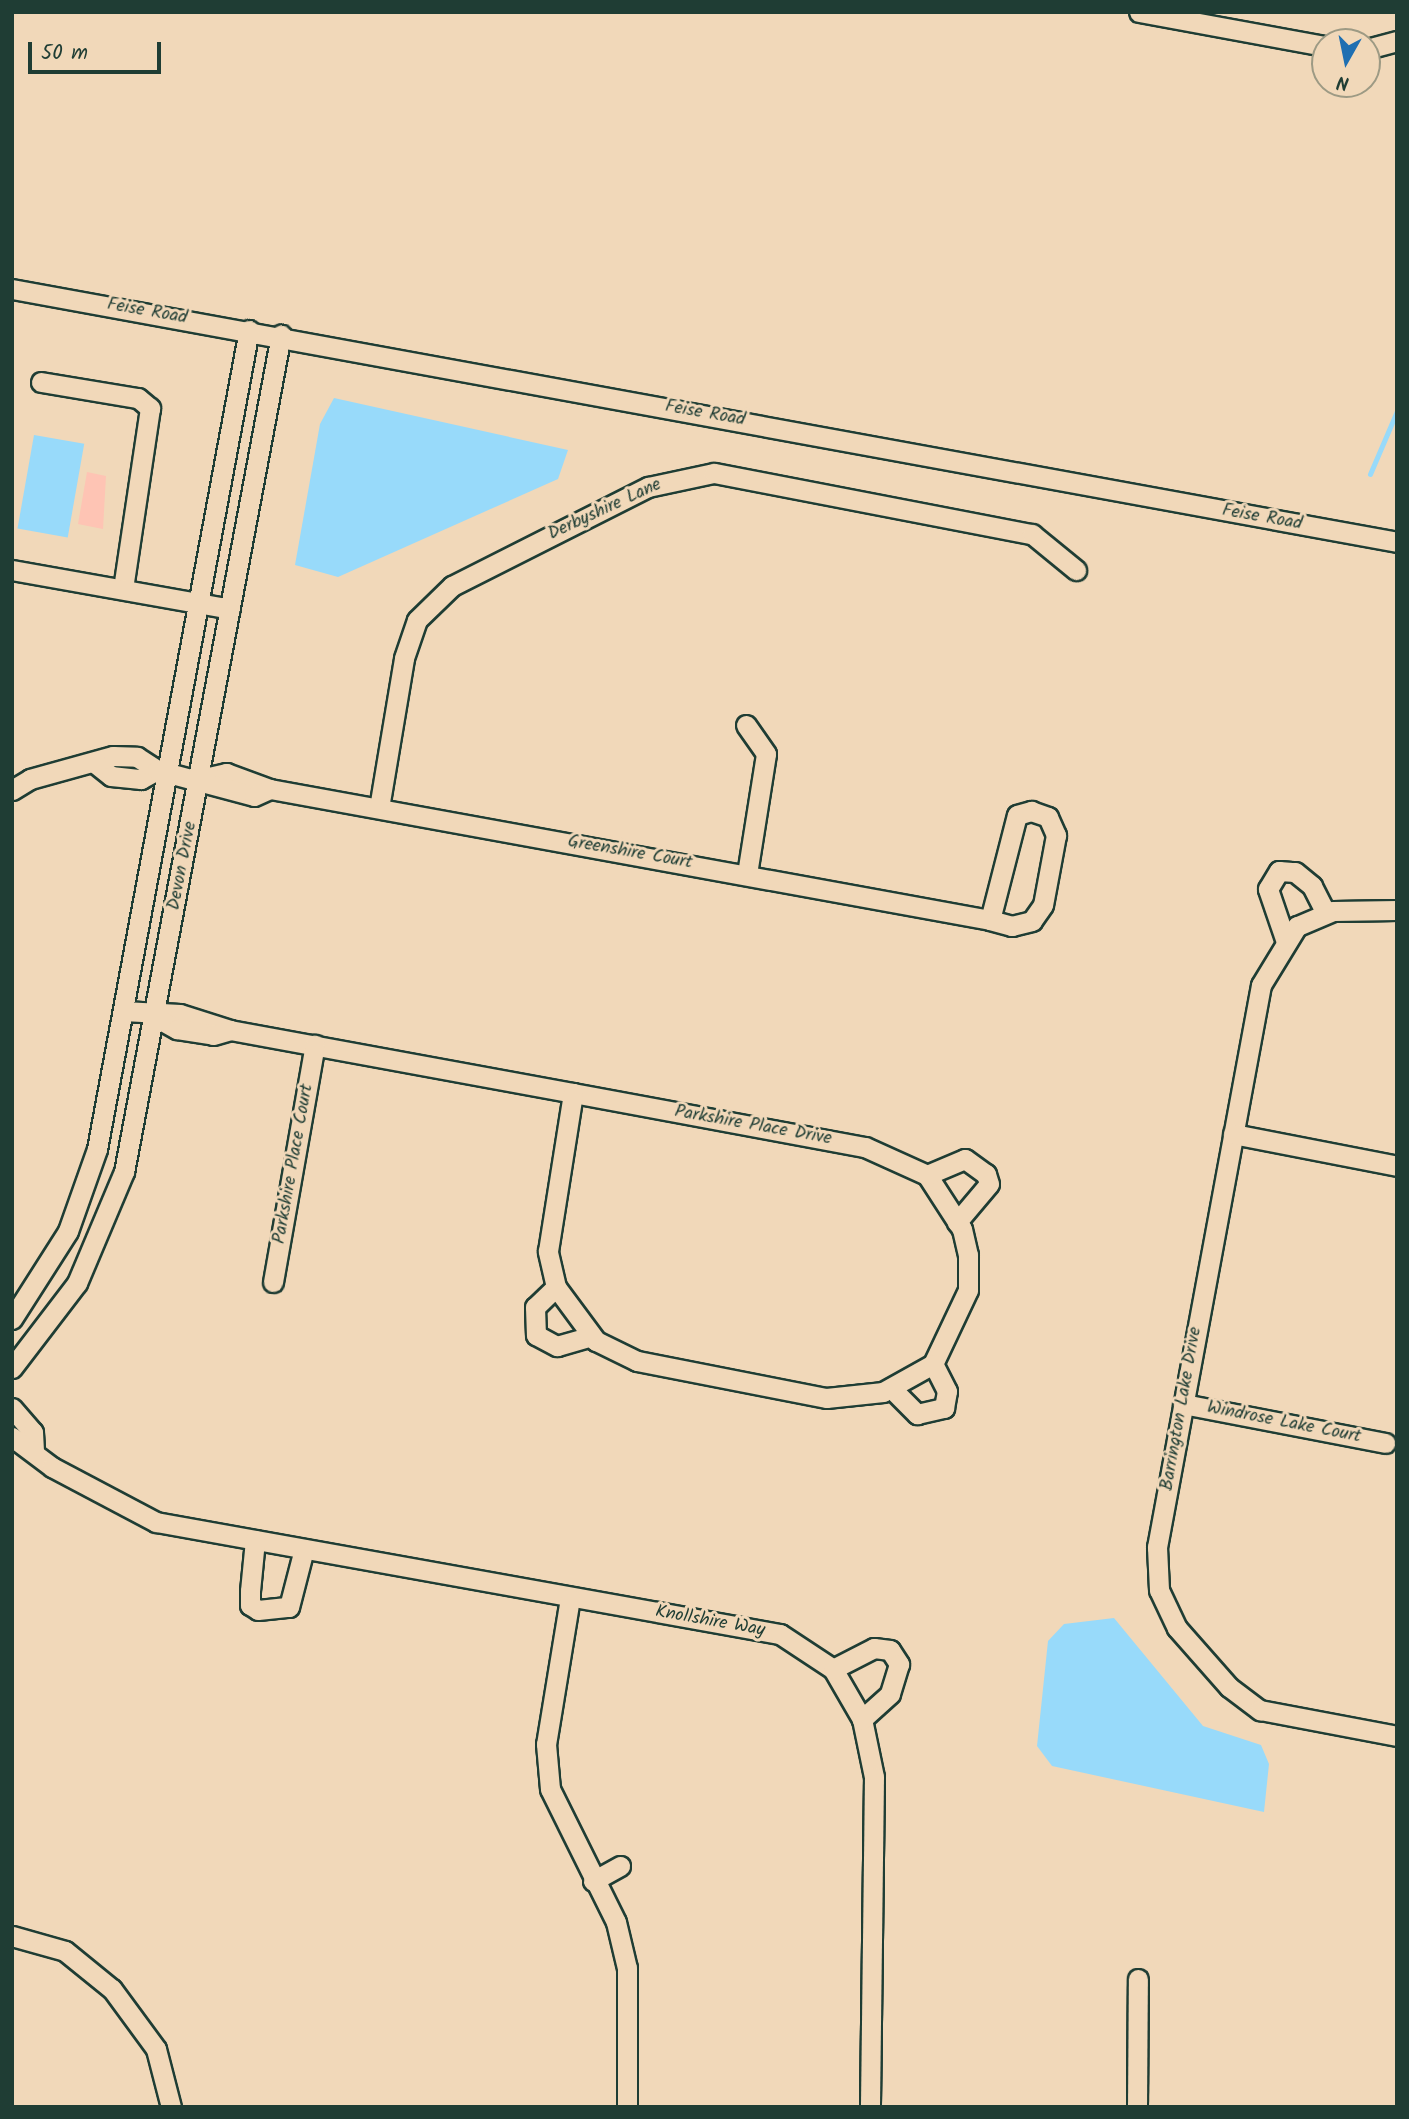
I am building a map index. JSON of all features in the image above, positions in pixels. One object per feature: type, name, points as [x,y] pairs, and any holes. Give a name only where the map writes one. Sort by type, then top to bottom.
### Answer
[{"type":"street","points":[[1139,12],[1311,43]]},
{"type":"street","name":"Feise Road","points":[[12,289],[281,335],[1397,542]]},
{"type":"street","name":"Devon Drive","points":[[12,1319],[49,1268],[84,1193],[123,1011],[163,771],[199,603],[249,330]]},
{"type":"street","name":"Devon Drive","points":[[12,1368],[72,1291],[106,1226],[131,1147],[281,335]]},
{"type":"street","points":[[41,382],[138,398],[150,408],[122,589]]},
{"type":"street","name":"Derbyshire Lane","points":[[379,808],[404,658],[417,620],[452,586],[648,487],[714,473],[1018,531],[1032,534],[1076,569]]},
{"type":"street","points":[[12,570],[230,609]]},
{"type":"street","points":[[747,725],[766,754],[747,874]]},
{"type":"street","points":[[12,790],[61,768],[96,764],[111,776],[141,779],[163,771]]},
{"type":"street","name":"Greenshire Court","points":[[163,771],[254,796],[270,789],[747,874],[1012,926],[1038,914],[1056,835],[1048,817],[1031,811],[1017,815],[990,920]]},
{"type":"street","points":[[1326,912],[1312,886],[1295,872],[1279,871],[1268,889],[1285,939],[1326,912],[1397,910]]},
{"type":"street","name":"Barrington Lake Drive","points":[[1285,939],[1257,998],[1157,1547],[1159,1590],[1177,1628],[1228,1687],[1260,1710],[1397,1736]]},
{"type":"street","name":"Parkshire Place Drive","points":[[123,1011],[155,1017],[177,1029],[213,1035],[230,1030],[865,1147],[927,1175]]},
{"type":"street","name":"Parkshire Place Court","points":[[273,1282],[315,1045]]},
{"type":"street","points":[[573,1093],[549,1229],[556,1287],[592,1336],[637,1361],[826,1398],[891,1388],[933,1364],[968,1290],[968,1255],[957,1222],[927,1175],[965,1158],[986,1174],[989,1184],[957,1222]]},
{"type":"street","points":[[1233,1134],[1397,1166]]},
{"type":"street","points":[[556,1287],[535,1307],[536,1335],[556,1346],[592,1336]]},
{"type":"street","points":[[891,1388],[917,1414],[944,1408],[947,1391],[933,1364]]},
{"type":"street","name":"Windrose Lake Court","points":[[1183,1404],[1385,1443]]},
{"type":"street","points":[[12,1408],[33,1432],[34,1452]]},
{"type":"street","name":"Knollshire Way","points":[[12,1437],[134,1514],[255,1540],[780,1634],[834,1669],[862,1719],[874,1777],[870,2107]]},
{"type":"street","points":[[255,1540],[250,1605],[258,1610],[289,1607],[304,1549]]},
{"type":"street","points":[[569,1598],[546,1744],[550,1789],[593,1881],[616,1922],[627,1968],[627,2107]]},
{"type":"street","points":[[834,1669],[874,1648],[890,1650],[899,1664],[890,1694],[862,1719]]},
{"type":"street","points":[[593,1881],[620,1866]]},
{"type":"street","points":[[12,1936],[65,1951],[112,1989],[156,2049],[171,2107]]},
{"type":"street","points":[[1137,2107],[1138,1979]]},
{"type":"water","points":[[334,398],[568,450],[558,479],[338,577],[295,565],[320,424]]},
{"type":"water","points":[[34,435],[84,444],[68,537],[18,529]]},
{"type":"water","points":[[1114,1618],[1203,1726],[1261,1745],[1269,1764],[1264,1812],[1052,1766],[1037,1746],[1048,1641],[1064,1624]]},
{"type":"building","points":[[87,472],[106,476],[103,529],[78,524]]},
{"type":"waterway","points":[[1370,474],[1397,411]]}]
